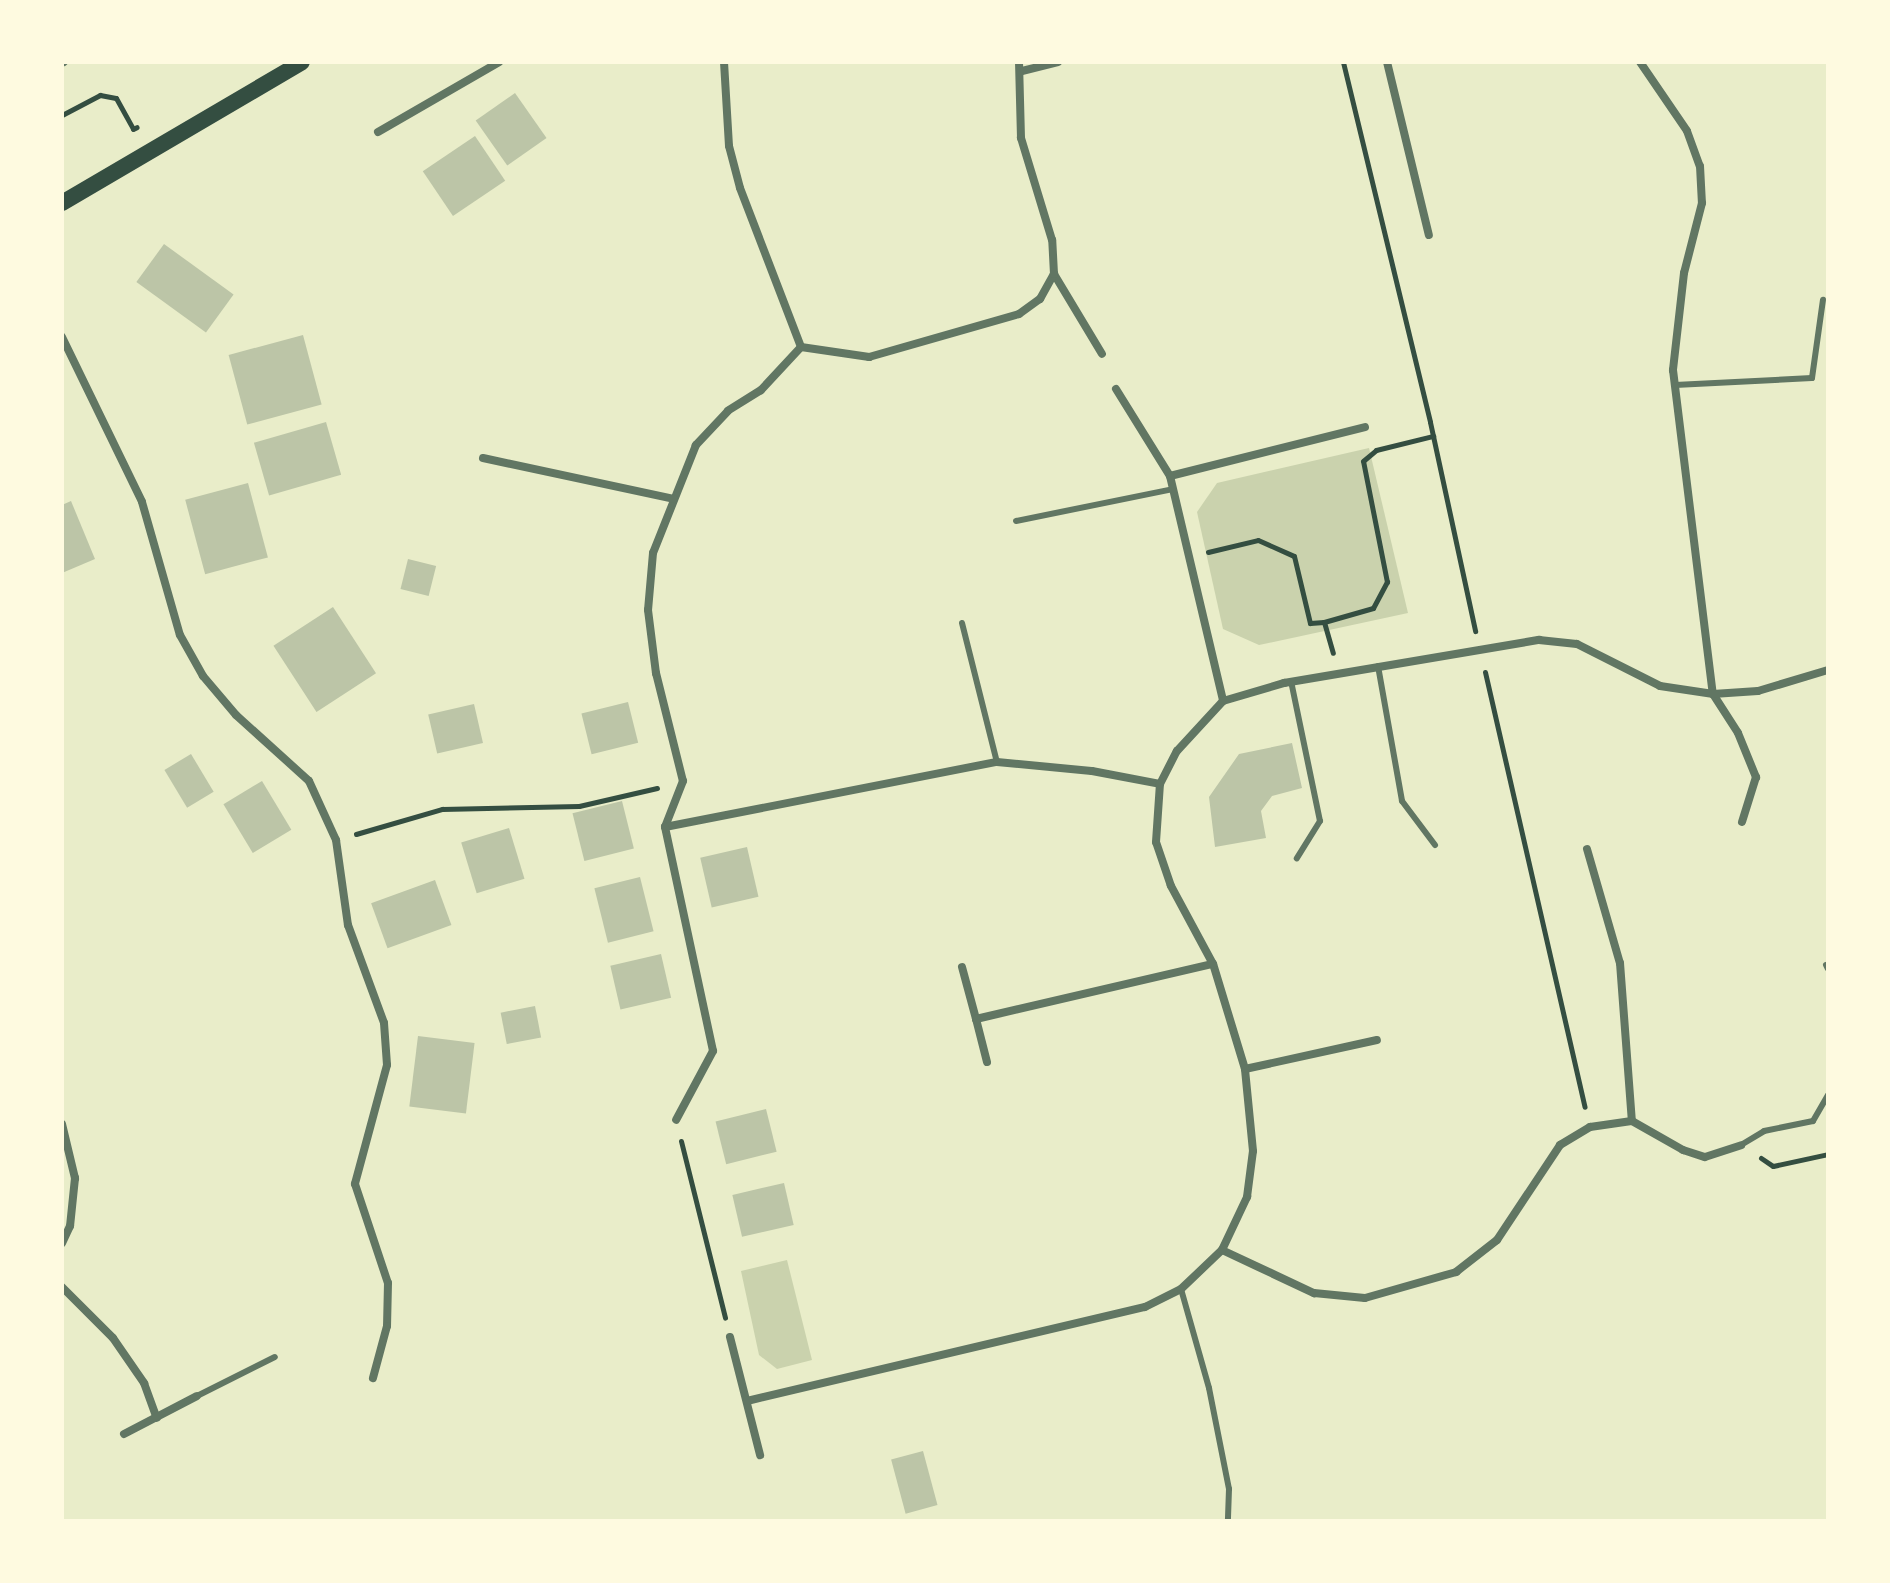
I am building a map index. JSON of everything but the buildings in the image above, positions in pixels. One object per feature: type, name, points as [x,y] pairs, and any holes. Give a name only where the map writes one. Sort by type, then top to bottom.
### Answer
[{"type":"main road","points":[[62,203],[302,62]]},
{"type":"street","points":[[378,132],[499,62]]},
{"type":"street","points":[[724,62],[729,146],[740,188],[801,347]]},
{"type":"street","points":[[1058,62],[1020,67],[1021,138],[1052,240],[1054,274],[1102,354]]},
{"type":"street","points":[[1387,62],[1429,235]]},
{"type":"street","points":[[1640,62],[1687,131],[1700,166],[1702,203],[1684,273],[1673,370],[1713,694],[1738,733],[1756,777],[1742,822]]},
{"type":"street","points":[[801,347],[869,357],[899,350],[1019,314],[1040,299],[1054,274]]},
{"type":"street","points":[[62,337],[142,502],[180,635],[203,676],[236,715],[309,781],[336,840],[348,925],[384,1023],[387,1065],[355,1184],[388,1283],[387,1326],[373,1378]]},
{"type":"street","points":[[676,1120],[713,1051],[665,827],[683,781],[656,673],[648,610],[653,553],[696,445],[728,411],[761,390],[801,347]]},
{"type":"street","points":[[1116,389],[1170,476],[1223,701]]},
{"type":"street","points":[[1170,476],[1365,427]]},
{"type":"street","points":[[483,458],[674,499]]},
{"type":"street","points":[[747,1401],[1145,1307],[1181,1289],[1222,1250],[1247,1197],[1253,1151],[1245,1069],[1213,964],[1171,886],[1156,842],[1160,784],[1177,751],[1223,701],[1291,681],[1539,640],[1577,644],[1660,686],[1713,694],[1758,691],[1828,670]]},
{"type":"street","points":[[665,827],[997,762],[1092,771],[1160,784]]},
{"type":"street","points":[[1587,849],[1620,963],[1632,1121]]},
{"type":"street","points":[[976,1019],[1213,964]]},
{"type":"street","points":[[962,967],[987,1062]]},
{"type":"street","points":[[1245,1069],[1377,1040]]},
{"type":"street","points":[[1222,1250],[1314,1293],[1352,1297],[1378,1295],[1456,1272],[1497,1240],[1560,1145],[1590,1127],[1632,1121],[1683,1150],[1705,1157],[1741,1145]]},
{"type":"street","points":[[62,1124],[75,1178],[70,1226],[62,1243]]},
{"type":"street","points":[[62,1287],[113,1338],[144,1383],[157,1418]]},
{"type":"street","points":[[730,1337],[760,1455]]},
{"type":"street","points":[[124,1434],[197,1396]]},
{"type":"lane","points":[[1675,385],[1812,378],[1823,300]]},
{"type":"lane","points":[[1016,521],[1173,489]]},
{"type":"lane","points":[[962,623],[997,762]]},
{"type":"lane","points":[[1378,666],[1402,801],[1435,845]]},
{"type":"lane","points":[[1291,681],[1320,821],[1297,858]]},
{"type":"lane","points":[[1741,1145],[1764,1131],[1813,1121],[1828,1095]]},
{"type":"lane","points":[[1181,1289],[1209,1388],[1229,1489],[1228,1521]]},
{"type":"lane","points":[[197,1396],[275,1357]]},
{"type":"path","points":[[1343,62],[1433,436],[1590,1127]]},
{"type":"path","points":[[62,115],[100,95],[116,98],[133,129],[147,121]]},
{"type":"path","points":[[1203,553],[1258,540],[1294,556],[1310,623],[1373,608],[1387,582],[1363,461],[1376,450],[1433,436]]},
{"type":"path","points":[[1324,622],[1337,673]]},
{"type":"path","points":[[336,840],[442,809],[579,806],[683,781]]},
{"type":"path","points":[[676,1120],[730,1337]]},
{"type":"path","points":[[1741,1145],[1773,1166],[1828,1154]]},
{"type":"green space","points":[[1369,448],[1408,613],[1259,645],[1223,629],[1197,512],[1217,483]]},
{"type":"green space","points":[[787,1260],[812,1360],[777,1369],[759,1355],[741,1271]]}]
